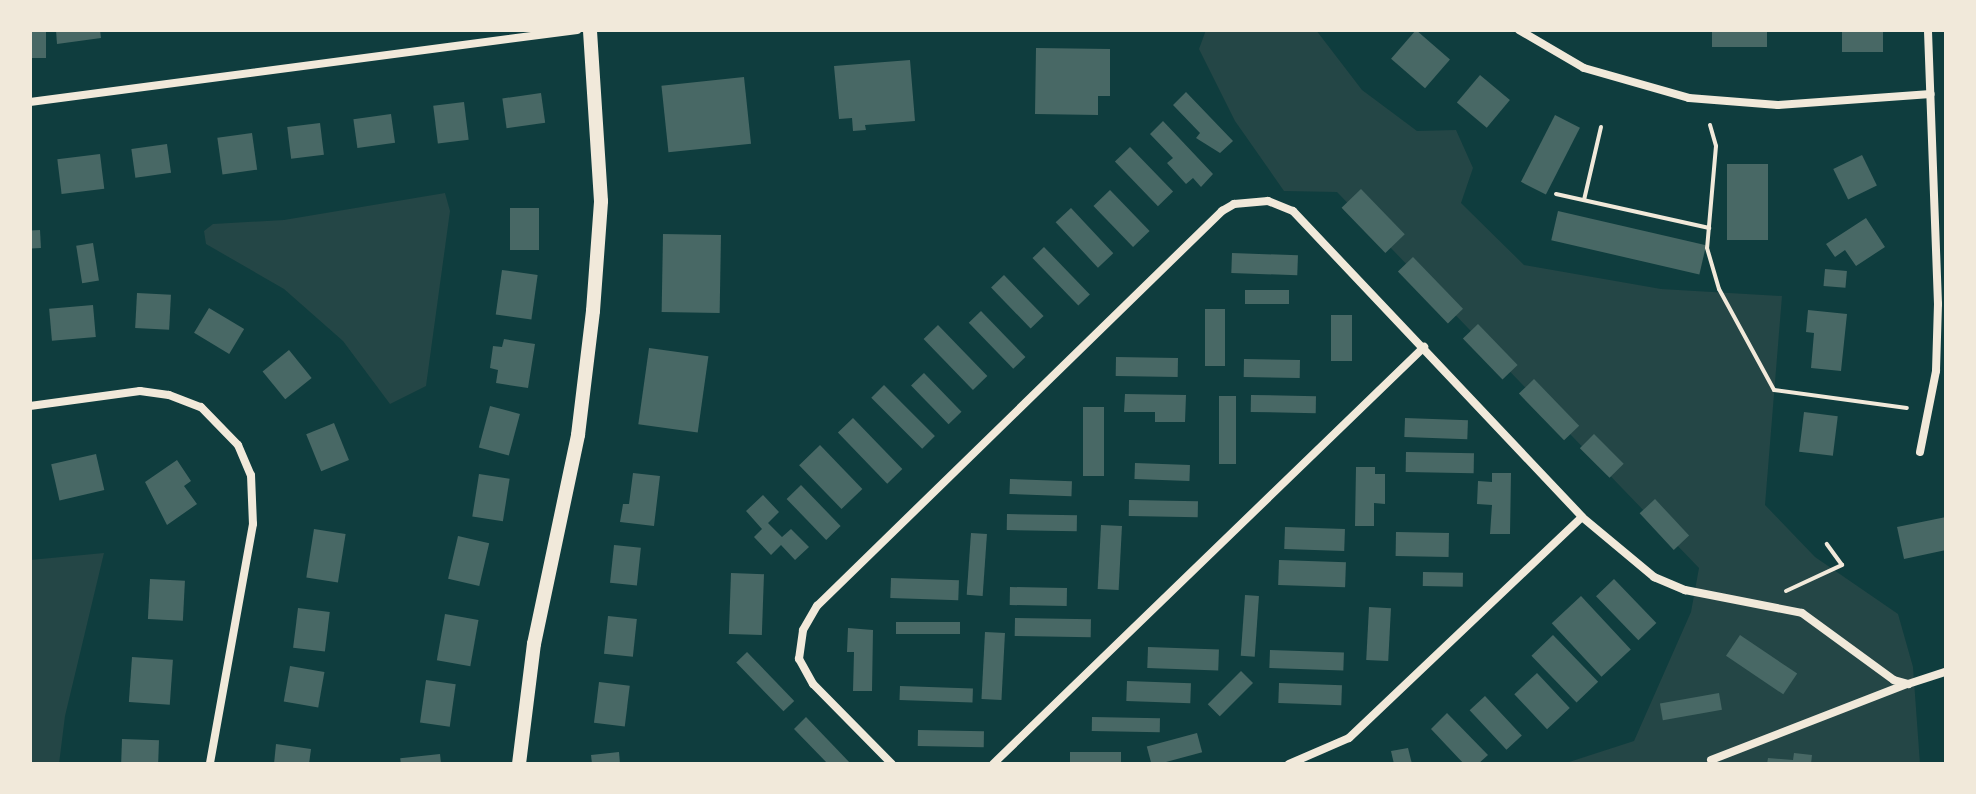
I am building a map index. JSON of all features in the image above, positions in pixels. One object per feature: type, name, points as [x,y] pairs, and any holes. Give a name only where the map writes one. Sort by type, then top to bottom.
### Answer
[{"type":"street","points":[[30,102],[577,30]]},
{"type":"street","points":[[519,764],[534,644],[578,435],[593,311],[601,201],[590,30]]},
{"type":"street","points":[[1519,30],[1584,68],[1689,98],[1778,105],[1931,94]]},
{"type":"street","points":[[1920,452],[1936,371],[1938,304],[1928,30]]},
{"type":"street","points":[[892,764],[813,684],[799,659],[803,630],[817,606],[1234,204],[1268,201],[1293,211],[1582,517],[1654,577],[1685,590],[1743,599],[1818,621],[1876,671],[1908,684]]},
{"type":"street","points":[[993,764],[1424,347]]},
{"type":"street","points":[[30,406],[140,391],[169,395],[201,407],[238,445],[255,502],[210,764]]},
{"type":"street","points":[[1289,764],[1349,738],[1582,517]]},
{"type":"street","points":[[1711,760],[1946,672]]},
{"type":"path","points":[[1710,125],[1716,146],[1707,248],[1719,289],[1774,390],[1907,408]]},
{"type":"path","points":[[1584,200],[1601,127]]},
{"type":"path","points":[[1556,194],[1709,228]]},
{"type":"path","points":[[1786,591],[1842,565],[1827,544]]},
{"type":"shaded area","points":[[1206,30],[1316,30],[1362,90],[1417,131],[1456,130],[1473,168],[1461,203],[1524,265],[1661,289],[1782,296],[1765,505],[1815,557],[1898,614],[1913,667],[1920,764],[1563,764],[1634,741],[1691,612],[1699,568],[1337,192],[1284,191],[1235,121],[1199,49]]},
{"type":"shaded area","points":[[445,193],[450,211],[426,386],[390,404],[343,341],[284,289],[206,244],[204,231],[213,224],[284,220]]},
{"type":"shaded area","points":[[104,553],[65,716],[59,764],[30,764],[30,560]]},
{"type":"building","points":[[30,30],[46,30],[46,58],[30,58]]},
{"type":"building","points":[[56,30],[100,30],[101,38],[57,44]]},
{"type":"building","points":[[1416,30],[1450,60],[1425,88],[1391,59]]},
{"type":"building","points":[[1712,30],[1767,30],[1767,47],[1712,47]]},
{"type":"building","points":[[1842,30],[1883,30],[1883,52],[1842,52]]},
{"type":"building","points":[[1036,48],[1110,49],[1110,96],[1098,96],[1098,115],[1035,114]]},
{"type":"building","points":[[910,60],[915,121],[865,125],[866,130],[853,131],[852,118],[839,119],[834,66]]},
{"type":"building","points":[[1480,75],[1510,100],[1487,128],[1457,103]]},
{"type":"building","points":[[744,77],[751,144],[668,152],[661,86]]},
{"type":"building","points":[[1186,92],[1233,141],[1220,153],[1196,138],[1200,133],[1173,105]]},
{"type":"building","points":[[541,93],[545,123],[507,128],[502,98]]},
{"type":"building","points":[[464,102],[469,140],[438,143],[433,106]]},
{"type":"building","points":[[391,114],[395,143],[357,148],[353,119]]},
{"type":"building","points":[[1555,115],[1580,128],[1546,195],[1521,182]]},
{"type":"building","points":[[1163,121],[1213,174],[1201,187],[1193,178],[1186,184],[1167,163],[1173,158],[1150,134]]},
{"type":"building","points":[[320,123],[324,155],[291,159],[287,127]]},
{"type":"building","points":[[252,133],[257,170],[222,175],[217,138]]},
{"type":"building","points":[[167,144],[171,173],[135,178],[131,149]]},
{"type":"building","points":[[1130,147],[1173,192],[1158,206],[1115,162]]},
{"type":"building","points":[[100,154],[104,189],[62,194],[57,159]]},
{"type":"building","points":[[1862,155],[1877,186],[1848,200],[1833,169]]},
{"type":"building","points":[[1727,164],[1768,164],[1768,240],[1727,240]]},
{"type":"building","points":[[1361,189],[1405,234],[1385,253],[1342,208]]},
{"type":"building","points":[[1110,190],[1150,231],[1133,247],[1093,206]]},
{"type":"building","points":[[510,208],[539,208],[539,250],[510,250]]},
{"type":"building","points":[[1071,208],[1113,253],[1098,268],[1056,222]]},
{"type":"building","points":[[1558,211],[1706,245],[1699,274],[1551,240]]},
{"type":"building","points":[[1866,218],[1885,247],[1856,266],[1845,250],[1835,257],[1826,244]]},
{"type":"building","points":[[40,230],[41,248],[31,248],[30,231]]},
{"type":"building","points":[[663,234],[721,235],[720,313],[662,312]]},
{"type":"building","points":[[93,243],[99,281],[82,283],[76,246]]},
{"type":"building","points":[[1044,247],[1090,294],[1078,306],[1032,258]]},
{"type":"building","points":[[1232,253],[1298,255],[1297,275],[1231,273]]},
{"type":"building","points":[[1413,257],[1463,309],[1448,323],[1398,272]]},
{"type":"building","points":[[1825,269],[1847,271],[1845,288],[1824,286]]},
{"type":"building","points":[[502,270],[538,275],[531,320],[496,315]]},
{"type":"building","points":[[1004,275],[1044,316],[1031,329],[991,288]]},
{"type":"building","points":[[1245,290],[1289,290],[1289,304],[1245,304]]},
{"type":"building","points":[[137,293],[171,295],[169,330],[135,328]]},
{"type":"building","points":[[93,305],[96,337],[52,341],[49,309]]},
{"type":"building","points":[[209,308],[244,329],[229,354],[194,333]]},
{"type":"building","points":[[1205,309],[1225,309],[1225,366],[1205,366]]},
{"type":"building","points":[[1808,310],[1847,314],[1841,371],[1811,368],[1814,333],[1806,332]]},
{"type":"building","points":[[981,311],[1025,357],[1013,369],[969,323]]},
{"type":"building","points":[[1331,315],[1352,315],[1352,361],[1331,361]]},
{"type":"building","points":[[1478,324],[1518,365],[1502,380],[1463,339]]},
{"type":"building","points":[[938,325],[987,376],[973,390],[924,339]]},
{"type":"building","points":[[504,339],[535,344],[528,388],[496,383],[498,370],[490,368],[493,346],[502,347]]},
{"type":"building","points":[[649,348],[708,356],[698,433],[638,424]]},
{"type":"building","points":[[289,350],[312,378],[285,399],[263,371]]},
{"type":"building","points":[[1116,357],[1178,358],[1178,377],[1116,376]]},
{"type":"building","points":[[1244,359],[1300,360],[1300,378],[1244,377]]},
{"type":"building","points":[[924,373],[962,412],[949,424],[911,386]]},
{"type":"building","points":[[1534,379],[1579,426],[1564,440],[1519,394]]},
{"type":"building","points":[[884,385],[935,436],[922,449],[871,398]]},
{"type":"building","points":[[1125,394],[1186,395],[1185,422],[1155,422],[1155,412],[1124,412]]},
{"type":"building","points":[[1251,395],[1316,396],[1316,413],[1251,412]]},
{"type":"building","points":[[1219,396],[1236,396],[1236,464],[1219,464]]},
{"type":"building","points":[[490,406],[520,414],[509,456],[479,448]]},
{"type":"building","points":[[1083,407],[1104,407],[1104,476],[1083,476]]},
{"type":"building","points":[[1804,412],[1838,416],[1833,456],[1799,452]]},
{"type":"building","points":[[853,418],[902,469],[887,484],[838,433]]},
{"type":"building","points":[[1405,418],[1468,420],[1467,439],[1404,437]]},
{"type":"building","points":[[334,423],[349,460],[321,471],[306,434]]},
{"type":"building","points":[[1594,434],[1624,464],[1610,478],[1580,448]]},
{"type":"building","points":[[820,445],[862,489],[842,509],[799,465]]},
{"type":"building","points":[[1406,452],[1474,453],[1474,473],[1406,472]]},
{"type":"building","points":[[96,454],[104,490],[60,500],[51,464]]},
{"type":"building","points":[[177,460],[191,481],[184,486],[197,504],[167,525],[145,482]]},
{"type":"building","points":[[1135,463],[1190,465],[1189,481],[1134,479]]},
{"type":"building","points":[[1356,467],[1375,467],[1375,474],[1385,474],[1385,504],[1374,503],[1374,526],[1355,526]]},
{"type":"building","points":[[633,473],[660,476],[654,526],[620,522],[623,504],[629,504]]},
{"type":"building","points":[[1492,473],[1511,473],[1510,534],[1490,534],[1492,505],[1477,504],[1478,481],[1492,482]]},
{"type":"building","points":[[479,474],[510,479],[503,521],[472,516]]},
{"type":"building","points":[[1010,479],[1072,481],[1071,496],[1009,494]]},
{"type":"building","points":[[801,485],[841,526],[826,540],[787,499]]},
{"type":"building","points":[[763,495],[779,512],[768,523],[782,537],[791,529],[809,547],[795,560],[781,545],[771,555],[754,537],[762,529],[746,511]]},
{"type":"building","points":[[1655,499],[1689,536],[1674,550],[1640,513]]},
{"type":"building","points":[[1129,500],[1198,501],[1198,517],[1129,516]]},
{"type":"building","points":[[1007,514],[1077,515],[1077,531],[1007,530]]},
{"type":"building","points":[[1946,517],[1946,550],[1904,559],[1897,527]]},
{"type":"building","points":[[1101,525],[1122,526],[1119,590],[1098,589]]},
{"type":"building","points":[[1285,527],[1345,529],[1344,551],[1284,549]]},
{"type":"building","points":[[314,529],[346,534],[338,582],[306,577]]},
{"type":"building","points":[[1396,532],[1449,533],[1449,557],[1396,556]]},
{"type":"building","points":[[971,533],[987,534],[983,596],[967,595]]},
{"type":"building","points":[[458,536],[489,543],[479,586],[448,579]]},
{"type":"building","points":[[614,545],[641,548],[637,586],[610,583]]},
{"type":"building","points":[[1279,560],[1346,562],[1345,587],[1278,585]]},
{"type":"building","points":[[1423,572],[1463,573],[1463,587],[1423,586]]},
{"type":"building","points":[[731,573],[764,574],[762,635],[729,634]]},
{"type":"building","points":[[891,578],[959,580],[958,600],[890,598]]},
{"type":"building","points":[[150,579],[185,581],[183,621],[148,619]]},
{"type":"building","points":[[1614,579],[1656,623],[1638,640],[1596,596]]},
{"type":"building","points":[[1010,587],[1067,588],[1067,606],[1010,605]]},
{"type":"building","points":[[1245,595],[1259,596],[1255,657],[1241,656]]},
{"type":"building","points":[[1581,596],[1631,649],[1602,677],[1552,623]]},
{"type":"building","points":[[1369,607],[1391,608],[1388,661],[1366,660]]},
{"type":"building","points":[[298,608],[330,612],[325,652],[293,648]]},
{"type":"building","points":[[445,614],[478,620],[470,666],[437,660]]},
{"type":"building","points":[[608,616],[637,619],[633,657],[604,654]]},
{"type":"building","points":[[1015,618],[1091,619],[1091,637],[1015,636]]},
{"type":"building","points":[[896,622],[960,622],[960,634],[896,634]]},
{"type":"building","points":[[848,628],[873,630],[872,691],[853,691],[854,652],[847,652]]},
{"type":"building","points":[[985,632],[1005,633],[1001,700],[981,699]]},
{"type":"building","points":[[1553,635],[1598,682],[1577,703],[1531,656]]},
{"type":"building","points":[[1740,635],[1797,674],[1783,694],[1726,656]]},
{"type":"building","points":[[1148,647],[1219,649],[1218,670],[1147,668]]},
{"type":"building","points":[[1270,650],[1344,653],[1343,671],[1269,668]]},
{"type":"building","points":[[747,652],[794,701],[783,711],[736,662]]},
{"type":"building","points":[[132,657],[173,660],[170,705],[129,702]]},
{"type":"building","points":[[290,666],[324,672],[318,708],[284,701]]},
{"type":"building","points":[[1241,671],[1253,683],[1220,716],[1208,704]]},
{"type":"building","points":[[1537,673],[1570,708],[1547,729],[1514,694]]},
{"type":"building","points":[[426,680],[456,684],[450,727],[420,723]]},
{"type":"building","points":[[1127,681],[1191,683],[1190,703],[1126,701]]},
{"type":"building","points":[[599,682],[630,686],[625,726],[594,723]]},
{"type":"building","points":[[1279,683],[1342,685],[1341,705],[1278,703]]},
{"type":"building","points":[[900,686],[973,689],[972,703],[900,700]]},
{"type":"building","points":[[1719,693],[1722,710],[1663,720],[1660,703]]},
{"type":"building","points":[[1485,696],[1522,735],[1506,750],[1470,710]]},
{"type":"building","points":[[1447,713],[1488,755],[1478,764],[1464,764],[1431,729]]},
{"type":"building","points":[[806,717],[851,764],[828,764],[794,729]]},
{"type":"building","points":[[1092,717],[1160,718],[1160,732],[1092,731]]},
{"type":"building","points":[[918,730],[984,731],[984,747],[918,746]]},
{"type":"building","points":[[1197,733],[1202,752],[1151,764],[1147,746]]},
{"type":"building","points":[[122,739],[159,740],[158,764],[121,764]]},
{"type":"building","points":[[276,744],[311,749],[309,764],[274,764]]},
{"type":"building","points":[[1408,748],[1412,764],[1394,764],[1391,751]]},
{"type":"building","points":[[619,752],[620,764],[592,764],[591,755]]},
{"type":"building","points":[[1070,752],[1121,752],[1121,764],[1070,764]]},
{"type":"building","points":[[1794,753],[1812,755],[1811,764],[1767,764],[1768,758],[1793,760]]},
{"type":"building","points":[[440,754],[441,764],[401,764],[400,758]]}]
